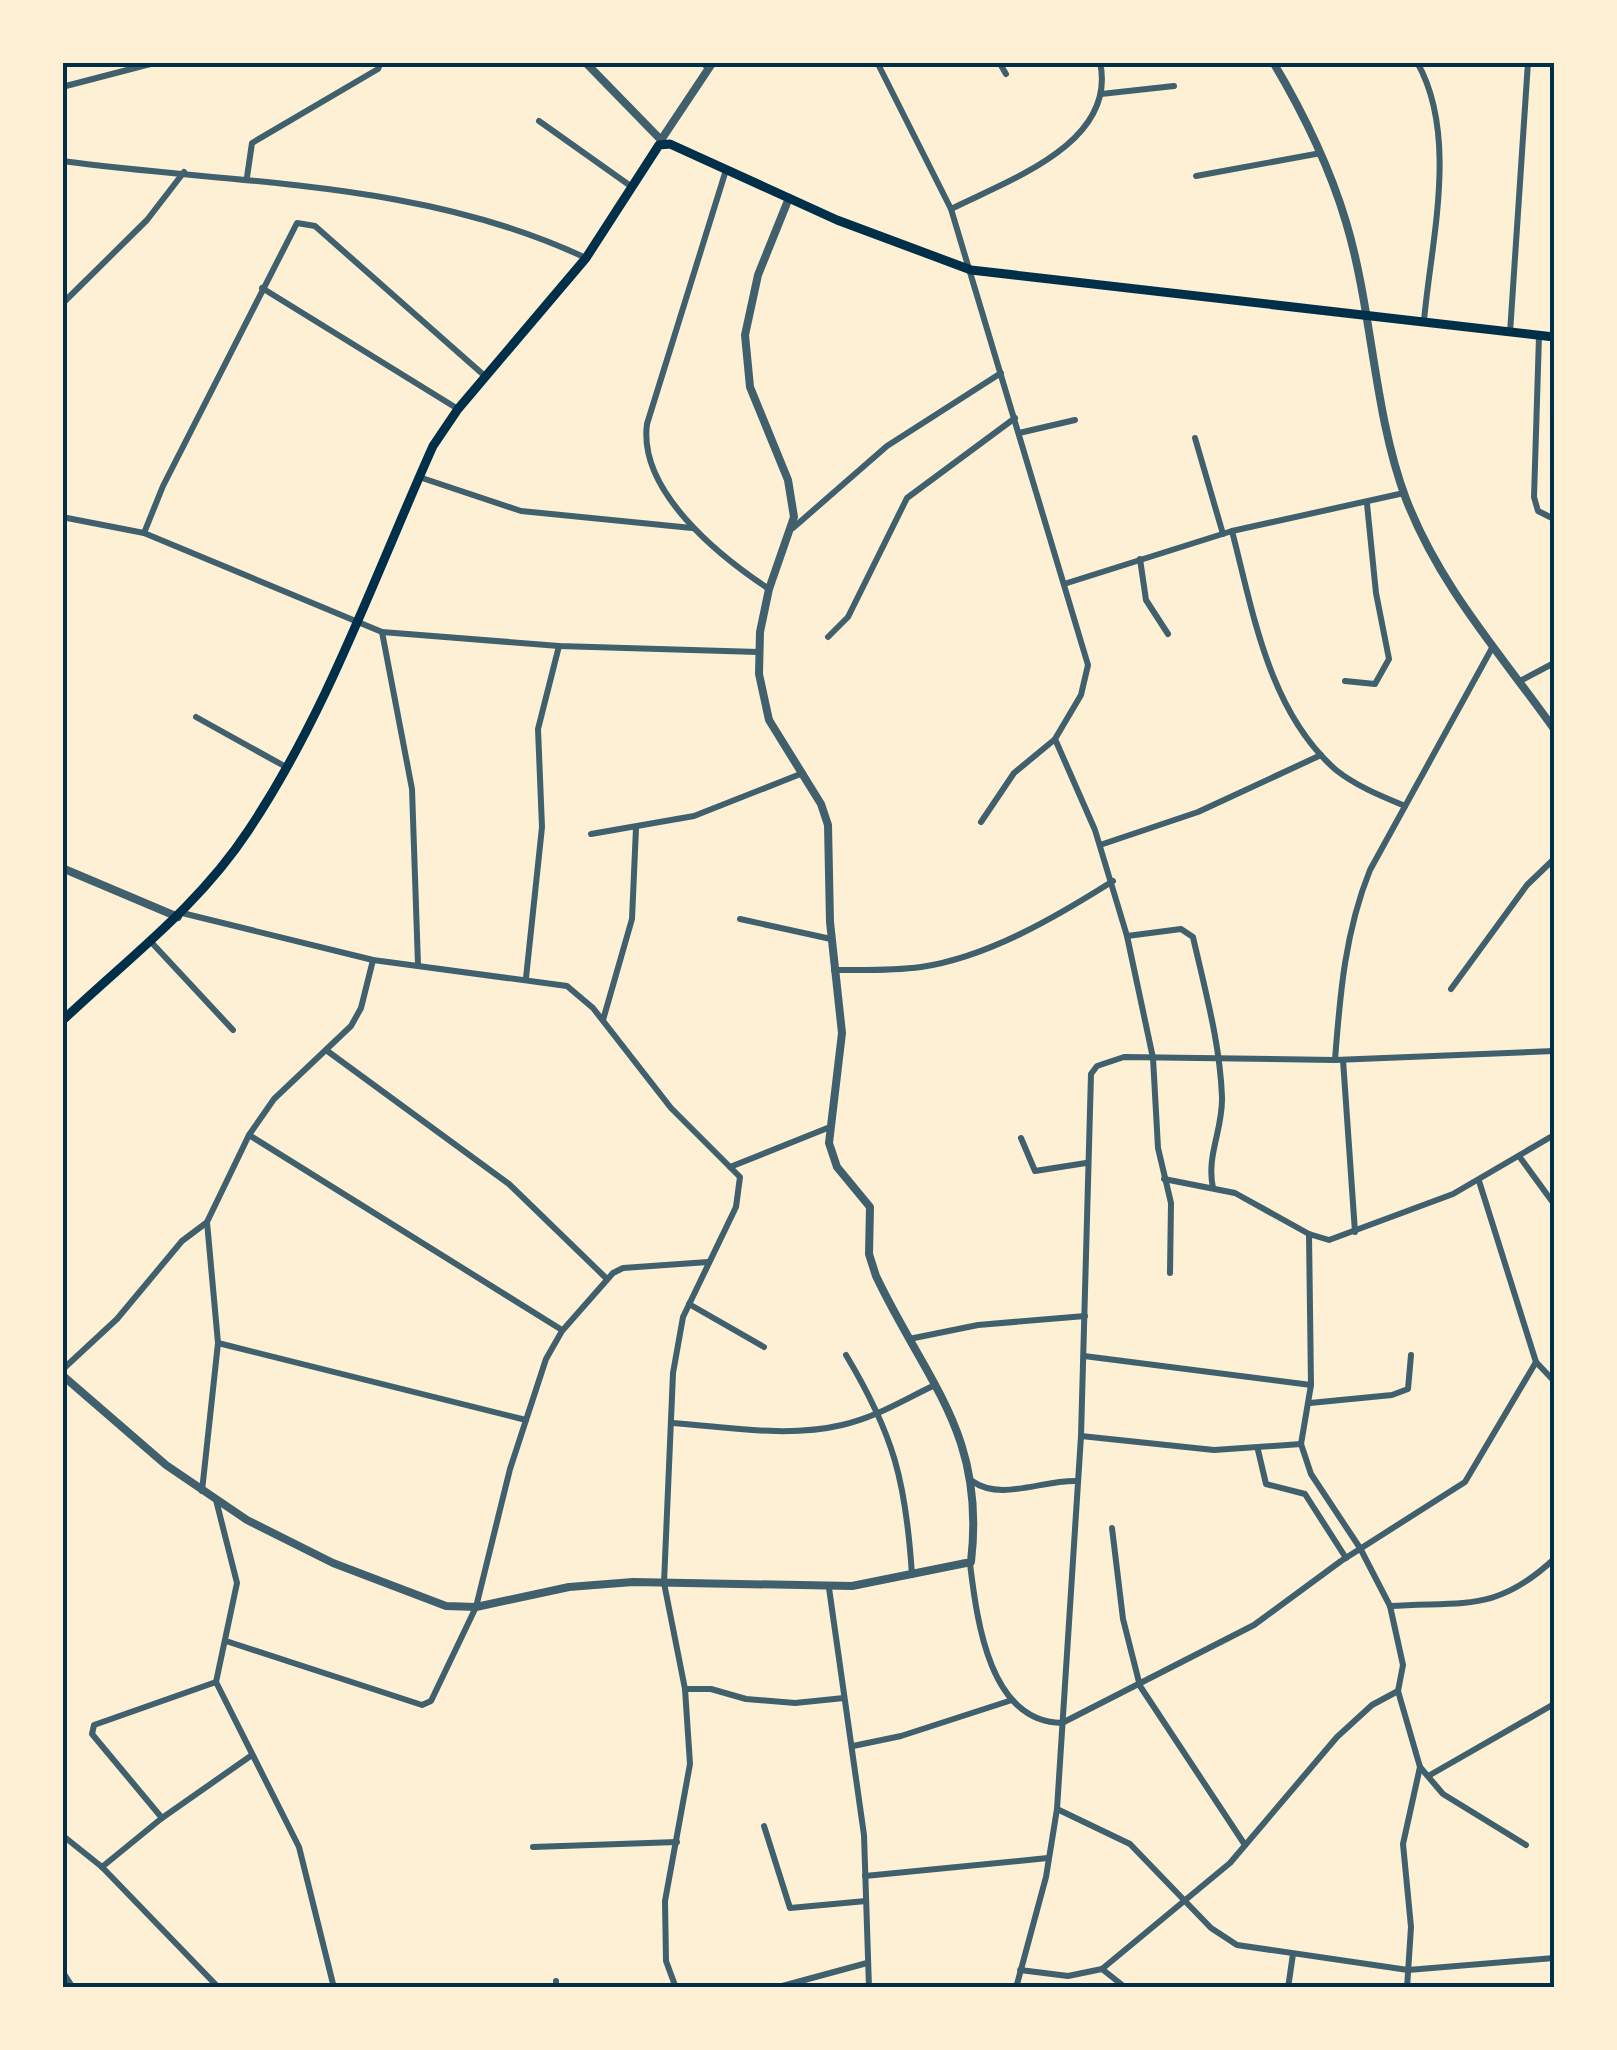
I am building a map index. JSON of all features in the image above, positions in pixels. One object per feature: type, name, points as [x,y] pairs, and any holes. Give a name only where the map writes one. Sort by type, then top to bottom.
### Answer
[{"type":"main road","points":[[62,1021],[180,915],[248,832],[286,767],[419,477],[458,409],[586,258],[662,142],[789,198],[972,270],[1554,337]]},
{"type":"street","points":[[62,87],[158,62]]},
{"type":"street","points":[[247,178],[252,142],[378,69],[381,62]]},
{"type":"street","points":[[585,62],[662,142],[708,64]]},
{"type":"street","points":[[877,62],[950,209],[972,270],[1088,677],[1055,739],[1014,773],[980,822]]},
{"type":"street","points":[[1000,62],[1006,74]]},
{"type":"street","points":[[950,209],[1070,144],[1101,94],[1100,62]]},
{"type":"street","points":[[1274,62],[1321,153],[1348,225],[1404,493],[1434,563],[1492,648],[1554,728]]},
{"type":"street","points":[[1416,62],[1431,93],[1438,166],[1424,321]]},
{"type":"street","points":[[1510,332],[1528,62]]},
{"type":"street","points":[[1101,94],[1174,86]]},
{"type":"street","points":[[540,121],[632,187]]},
{"type":"street","points":[[1196,176],[1321,153]]},
{"type":"street","points":[[62,161],[247,178],[415,202],[526,230],[586,258]]},
{"type":"street","points":[[726,170],[646,434],[655,473],[694,528],[769,589]]},
{"type":"street","points":[[62,304],[147,220],[184,172]]},
{"type":"street","points":[[789,198],[758,274],[745,347],[750,387],[792,494],[793,528],[769,589],[758,652],[765,708],[828,825],[831,938],[842,1033],[830,1127],[831,1154],[870,1207],[871,1262],[963,1440],[972,1481],[970,1564],[979,1628],[1012,1700],[1030,1718],[1062,1723],[1254,1625],[1360,1548],[1465,1482],[1536,1362]]},
{"type":"street","points":[[144,533],[297,223],[315,226],[486,377]]},
{"type":"street","points":[[262,288],[458,409]]},
{"type":"street","points":[[1540,336],[1534,498],[1538,510],[1554,519]]},
{"type":"street","points":[[793,528],[887,446],[1002,373]]},
{"type":"street","points":[[828,637],[848,617],[907,498],[1015,418]]},
{"type":"street","points":[[1019,433],[1074,420]]},
{"type":"street","points":[[1196,438],[1263,650],[1291,710],[1321,755],[1362,787],[1404,806]]},
{"type":"street","points":[[419,477],[521,511],[694,528]]},
{"type":"street","points":[[1064,584],[1227,533],[1404,493]]},
{"type":"street","points":[[1345,681],[1375,684],[1390,658],[1376,593],[1367,504]]},
{"type":"street","points":[[62,517],[144,533],[382,632],[559,646],[758,652]]},
{"type":"street","points":[[1140,559],[1146,600],[1168,634]]},
{"type":"street","points":[[382,632],[410,774],[418,965]]},
{"type":"street","points":[[526,978],[542,827],[538,729],[559,646]]},
{"type":"street","points":[[1354,1232],[1339,1060],[1342,966],[1356,905],[1404,806],[1492,648]]},
{"type":"street","points":[[1520,681],[1554,662]]},
{"type":"street","points":[[196,717],[286,767]]},
{"type":"street","points":[[1055,739],[1100,845],[1127,936],[1153,1058],[1163,1178],[1171,1203],[1170,1273]]},
{"type":"street","points":[[1100,845],[1198,812],[1321,755]]},
{"type":"street","points":[[591,834],[694,816],[803,773]]},
{"type":"street","points":[[603,1020],[632,919],[636,828]]},
{"type":"street","points":[[1450,989],[1526,885],[1554,859]]},
{"type":"street","points":[[62,868],[180,915],[374,960],[567,986],[603,1020],[670,1108],[740,1177],[740,1194],[688,1304],[677,1340],[664,1583],[684,1689],[690,1764],[664,1901],[663,1938],[676,1988]]},
{"type":"street","points":[[834,970],[897,969],[951,960],[1067,910],[1113,882]]},
{"type":"street","points":[[740,919],[831,938]]},
{"type":"street","points":[[1127,936],[1181,929],[1190,932],[1220,1058],[1222,1120],[1209,1161],[1213,1188]]},
{"type":"street","points":[[152,943],[233,1030]]},
{"type":"street","points":[[374,960],[361,1008],[351,1026],[274,1099],[249,1135],[207,1222],[182,1242],[117,1318],[62,1373],[216,1500],[334,1563],[434,1603],[476,1607],[580,1585],[664,1583],[829,1588],[970,1564]]},
{"type":"street","points":[[326,1050],[509,1184],[607,1279]]},
{"type":"street","points":[[1016,1988],[1049,1858],[1056,1808],[1081,1436],[1091,1074],[1109,1059],[1339,1060],[1554,1051]]},
{"type":"street","points":[[730,1166],[830,1127]]},
{"type":"street","points":[[249,1135],[562,1331]]},
{"type":"street","points":[[1163,1178],[1213,1188],[1266,1208],[1309,1234],[1329,1240],[1479,1181],[1554,1135]]},
{"type":"street","points":[[1021,1138],[1035,1171],[1086,1163]]},
{"type":"street","points":[[1520,1156],[1554,1204]]},
{"type":"street","points":[[1479,1181],[1536,1362],[1554,1381]]},
{"type":"street","points":[[202,1491],[218,1344],[207,1222]]},
{"type":"street","points":[[1309,1234],[1312,1385],[1302,1444],[1316,1483],[1360,1548],[1390,1606],[1402,1665],[1398,1691],[1420,1766],[1402,1844],[1411,1927],[1408,1988]]},
{"type":"street","points":[[226,1641],[422,1705],[432,1701],[476,1607],[526,1420],[546,1360],[562,1331],[607,1279],[623,1268],[709,1262]]},
{"type":"street","points":[[688,1304],[764,1347]]},
{"type":"street","points":[[908,1340],[978,1325],[1085,1316]]},
{"type":"street","points":[[218,1344],[526,1420]]},
{"type":"street","points":[[846,1354],[880,1412],[904,1486],[912,1575]]},
{"type":"street","points":[[1310,1403],[1392,1395],[1408,1389],[1410,1355]]},
{"type":"street","points":[[1084,1356],[1312,1385]]},
{"type":"street","points":[[672,1423],[804,1430],[846,1425],[935,1385]]},
{"type":"street","points":[[1081,1436],[1258,1450],[1302,1444]]},
{"type":"street","points":[[1258,1450],[1266,1484],[1306,1494],[1346,1558]]},
{"type":"street","points":[[972,1481],[988,1492],[1054,1480],[1078,1481]]},
{"type":"street","points":[[216,1500],[222,1535],[238,1573],[216,1682],[299,1846],[334,1988]]},
{"type":"street","points":[[1112,1528],[1123,1619],[1140,1686],[1245,1844]]},
{"type":"street","points":[[1390,1606],[1505,1596],[1524,1588],[1554,1559]]},
{"type":"street","points":[[829,1588],[853,1746],[866,1876],[869,1988]]},
{"type":"street","points":[[162,1818],[92,1734],[94,1725],[216,1682]]},
{"type":"street","points":[[684,1689],[712,1688],[746,1699],[795,1703],[844,1698]]},
{"type":"street","points":[[1020,1970],[1068,1976],[1102,1969],[1184,1902],[1245,1844],[1338,1737],[1372,1705],[1398,1691]]},
{"type":"street","points":[[853,1746],[901,1736],[1012,1700]]},
{"type":"street","points":[[1430,1775],[1477,1744],[1554,1704]]},
{"type":"street","points":[[102,1866],[252,1755]]},
{"type":"street","points":[[1420,1766],[1443,1794],[1526,1845]]},
{"type":"street","points":[[1056,1808],[1130,1844],[1211,1928],[1237,1945],[1408,1970],[1554,1958]]},
{"type":"street","points":[[764,1826],[790,1908],[866,1902]]},
{"type":"street","points":[[62,1835],[102,1866],[219,1988]]},
{"type":"street","points":[[533,1846],[677,1842]]},
{"type":"street","points":[[866,1876],[1049,1858]]},
{"type":"street","points":[[1288,1988],[1294,1954]]},
{"type":"street","points":[[775,1988],[868,1964]]},
{"type":"street","points":[[1102,1969],[1126,1988]]},
{"type":"street","points":[[62,1971],[73,1988]]}]
